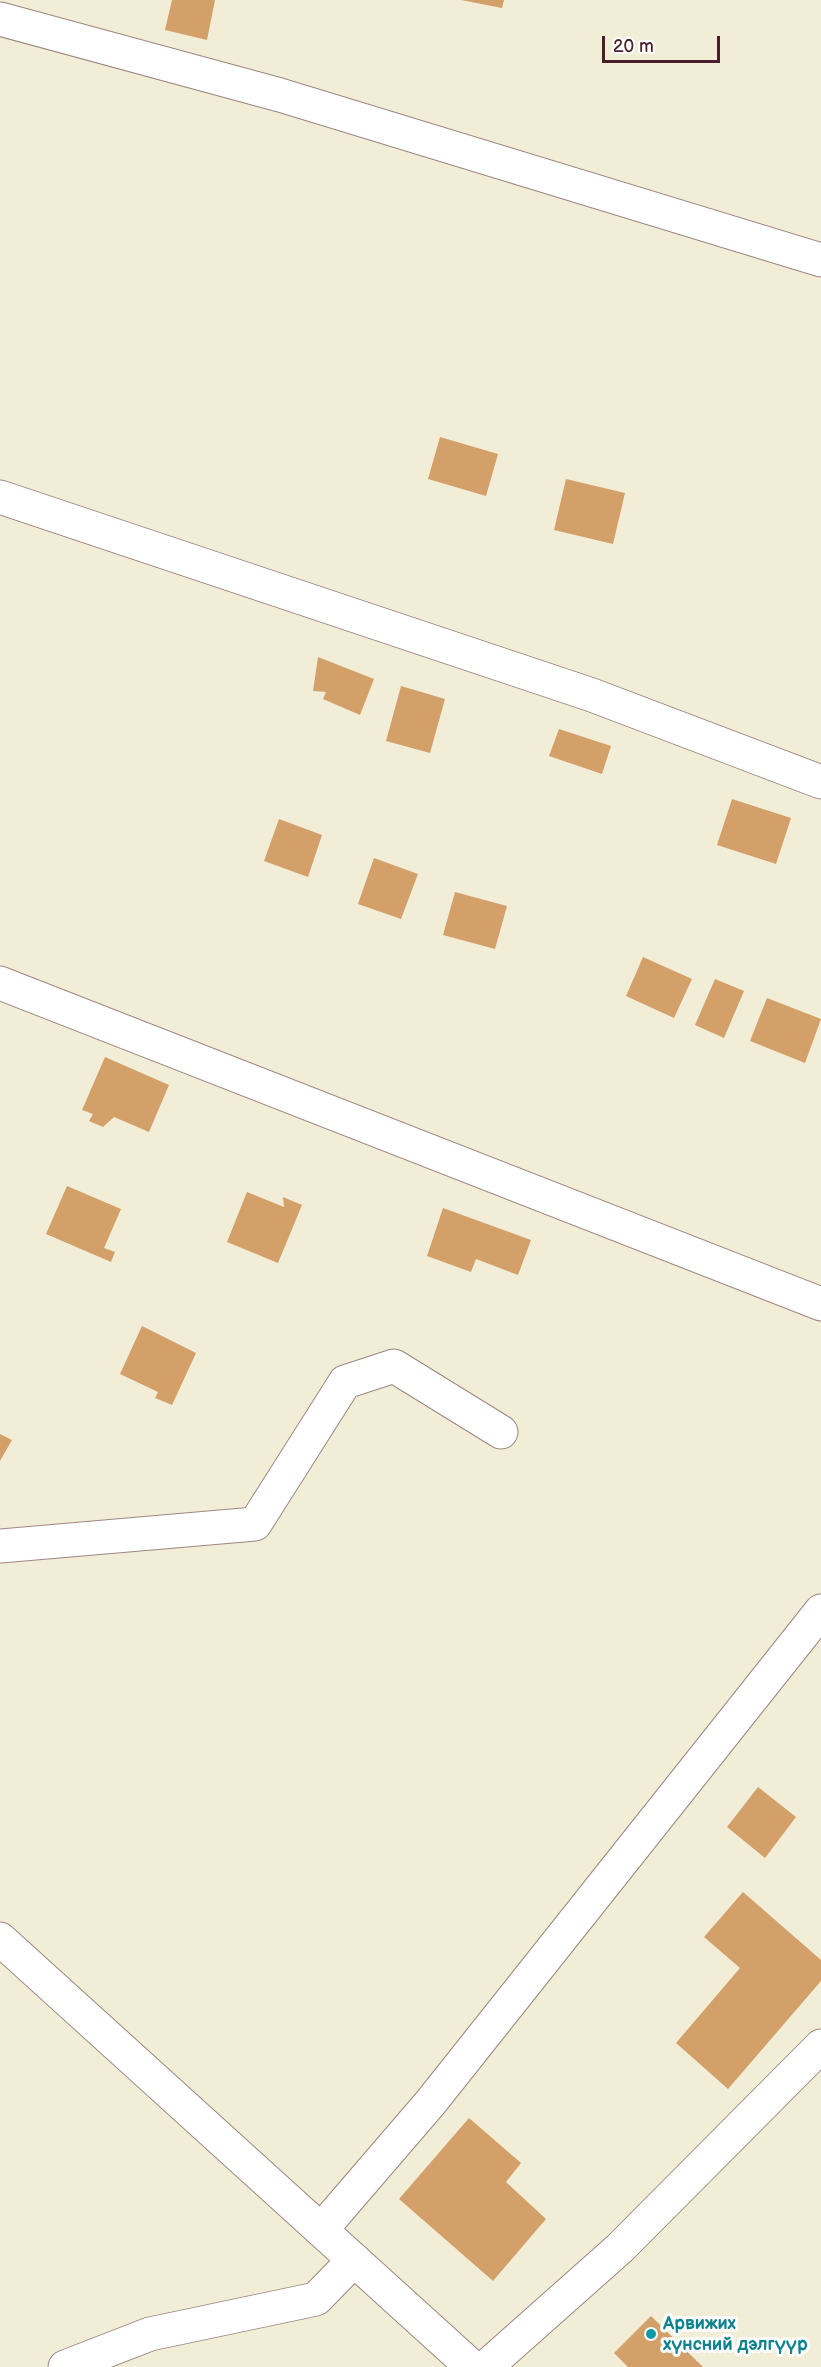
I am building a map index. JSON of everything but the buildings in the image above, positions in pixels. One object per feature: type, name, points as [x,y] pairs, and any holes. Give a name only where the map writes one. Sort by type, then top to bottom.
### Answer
[{"type":"street","points":[[0,19],[280,95],[821,260]]},
{"type":"street","points":[[0,497],[592,695],[821,782]]},
{"type":"street","points":[[0,983],[821,1304]]},
{"type":"street","points":[[0,1546],[255,1524],[345,1382],[394,1366],[501,1432]]},
{"type":"street","points":[[321,2230],[431,2102],[821,1611]]},
{"type":"street","points":[[0,1939],[472,2367]]},
{"type":"street","points":[[486,2367],[620,2248],[821,2046]]},
{"type":"street","points":[[65,2367],[150,2334],[316,2298],[354,2260]]},
{"type":"place","name":"Арвижих хүнсний дэлгүүр","points":[[651,2334]]}]
